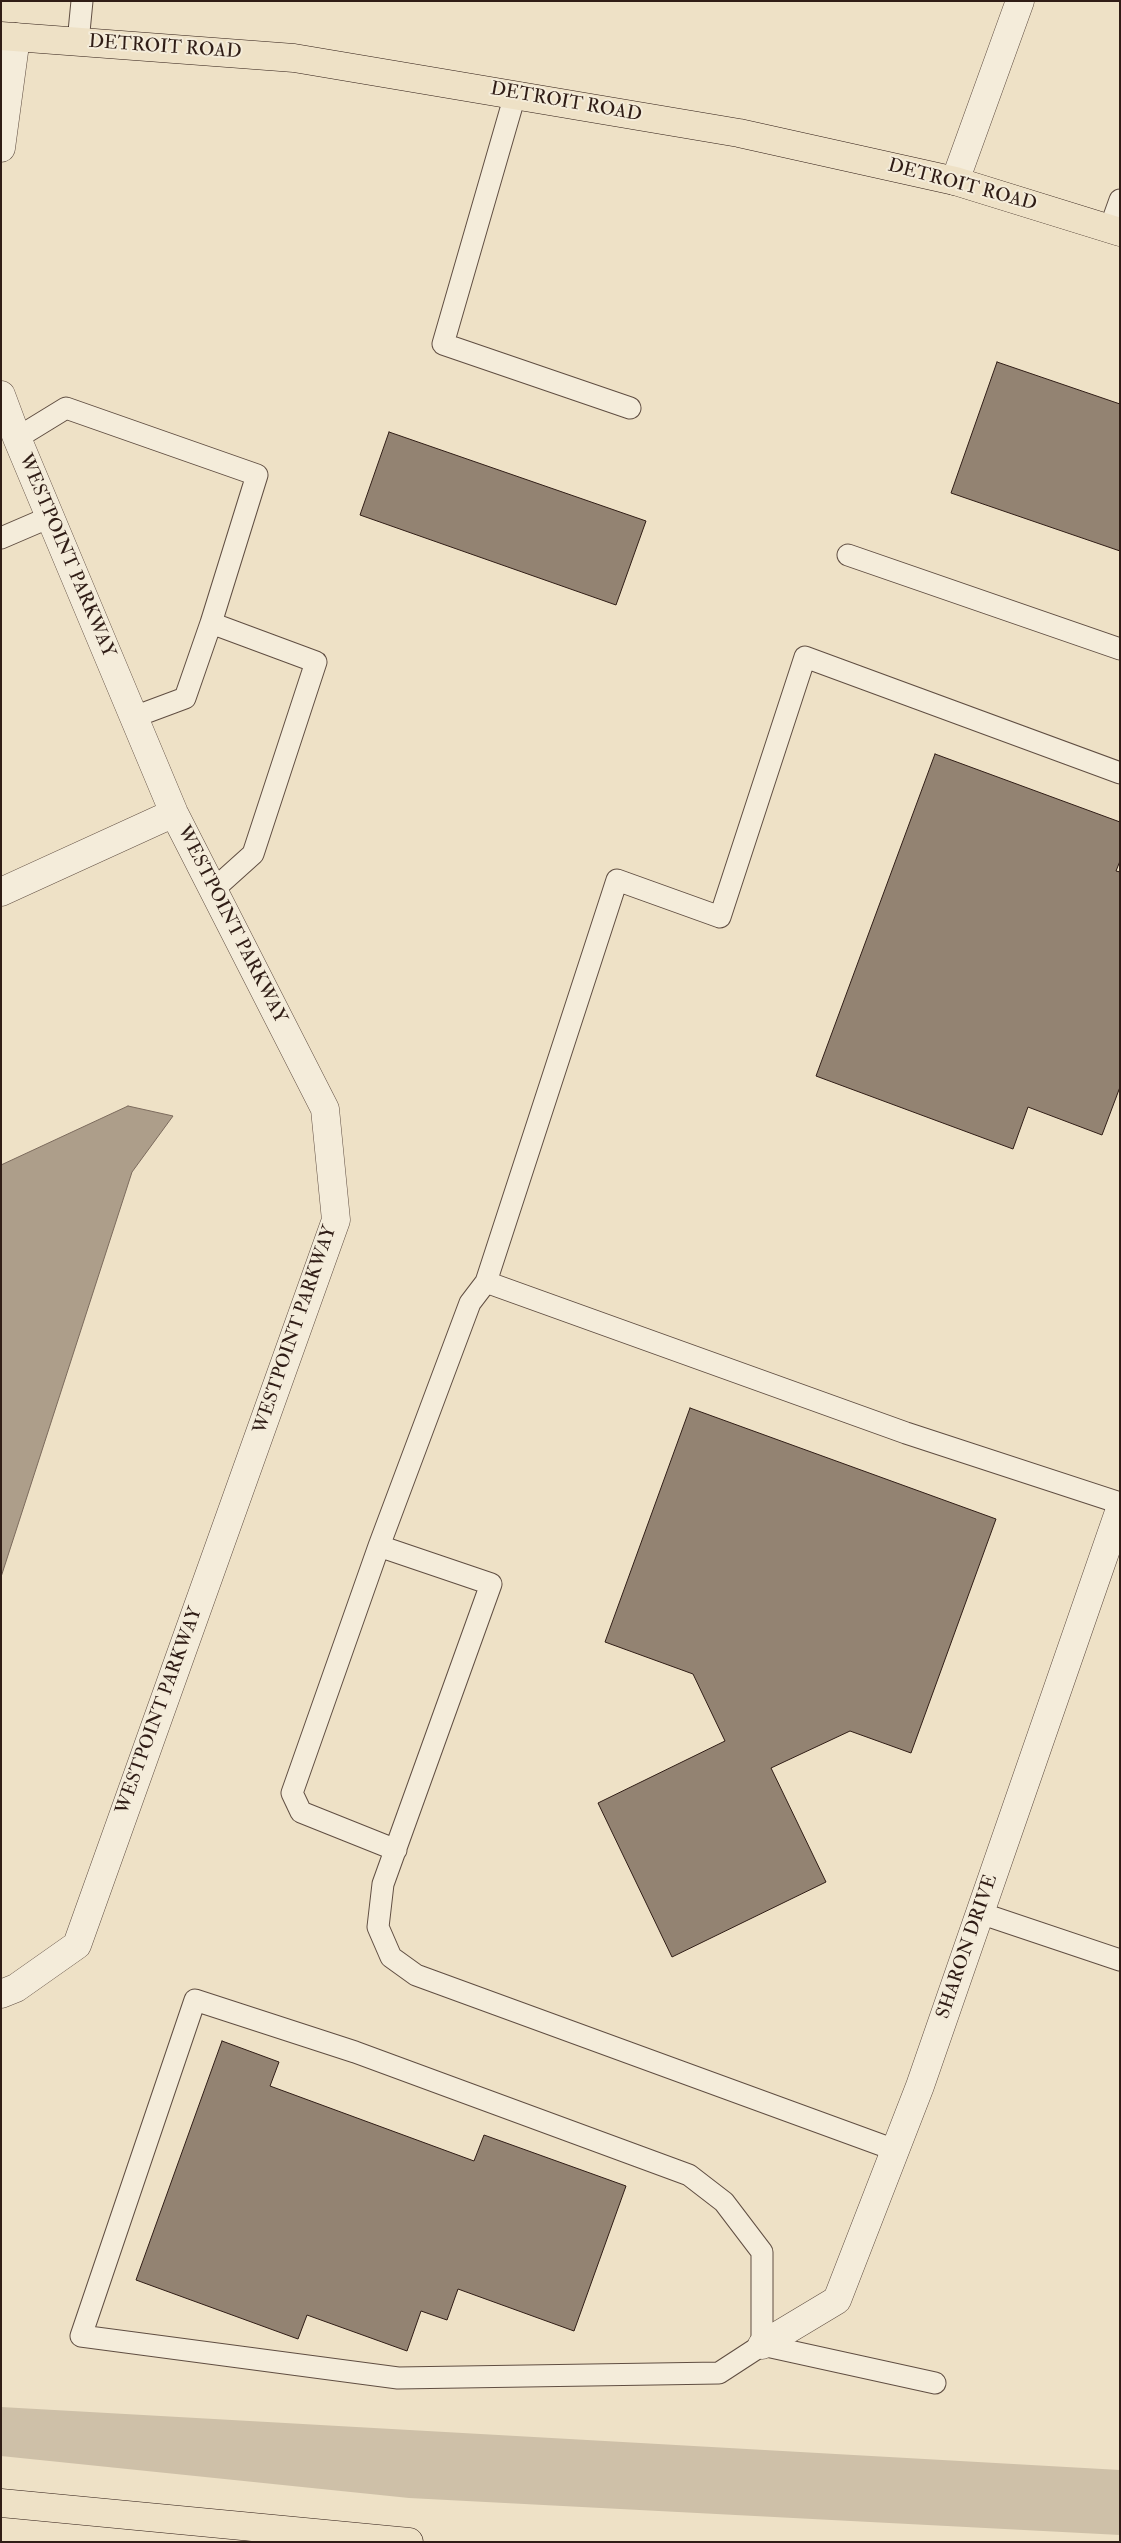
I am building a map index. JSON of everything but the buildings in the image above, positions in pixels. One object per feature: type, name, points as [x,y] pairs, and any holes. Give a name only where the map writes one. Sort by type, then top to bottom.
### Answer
[{"type":"main road","name":"DETROIT ROAD","points":[[8,37],[294,58],[739,132],[955,181],[1115,230]]},
{"type":"main road","points":[[1,2503],[409,2542]]},
{"type":"street","points":[[955,181],[1020,1]]},
{"type":"street","points":[[1,148],[8,37]]},
{"type":"street","name":"WESTPOINT PARKWAY","points":[[1,395],[10,428],[50,517],[174,813],[326,1109],[336,1220],[77,1945],[16,1988],[1,1994]]},
{"type":"street","points":[[1,892],[174,813]]},
{"type":"street","name":"SHARON DRIVE","points":[[762,2345],[837,2300],[920,2086],[1120,1510]]},
{"type":"lane","points":[[78,42],[82,1]]},
{"type":"lane","points":[[514,95],[443,344],[630,408]]},
{"type":"lane","points":[[1115,230],[1120,200]]},
{"type":"lane","points":[[10,428],[66,408],[257,475],[211,623],[185,698],[134,718]]},
{"type":"lane","points":[[1,538],[50,517]]},
{"type":"lane","points":[[848,555],[1120,649]]},
{"type":"lane","points":[[211,623],[316,662],[253,854],[213,890]]},
{"type":"lane","points":[[396,1850],[301,1812],[292,1793],[379,1546],[470,1303],[486,1282],[617,880],[720,917],[805,658],[1120,772]]},
{"type":"lane","points":[[486,1282],[906,1433],[1120,1503]]},
{"type":"lane","points":[[379,1546],[491,1584],[383,1884],[378,1927],[391,1957],[416,1975],[895,2150]]},
{"type":"lane","points":[[980,1912],[1120,1960]]},
{"type":"lane","points":[[762,2345],[762,2252],[724,2202],[689,2175],[355,2052],[195,2000],[81,2336],[398,2378],[719,2373],[762,2345],[935,2383]]},
{"type":"shaded area","points":[[128,1106],[173,1116],[132,1172],[1,1577],[1,1165]]},
{"type":"shaded area","points":[[1,2407],[1120,2470],[1120,2535],[409,2498],[1,2456]]}]
